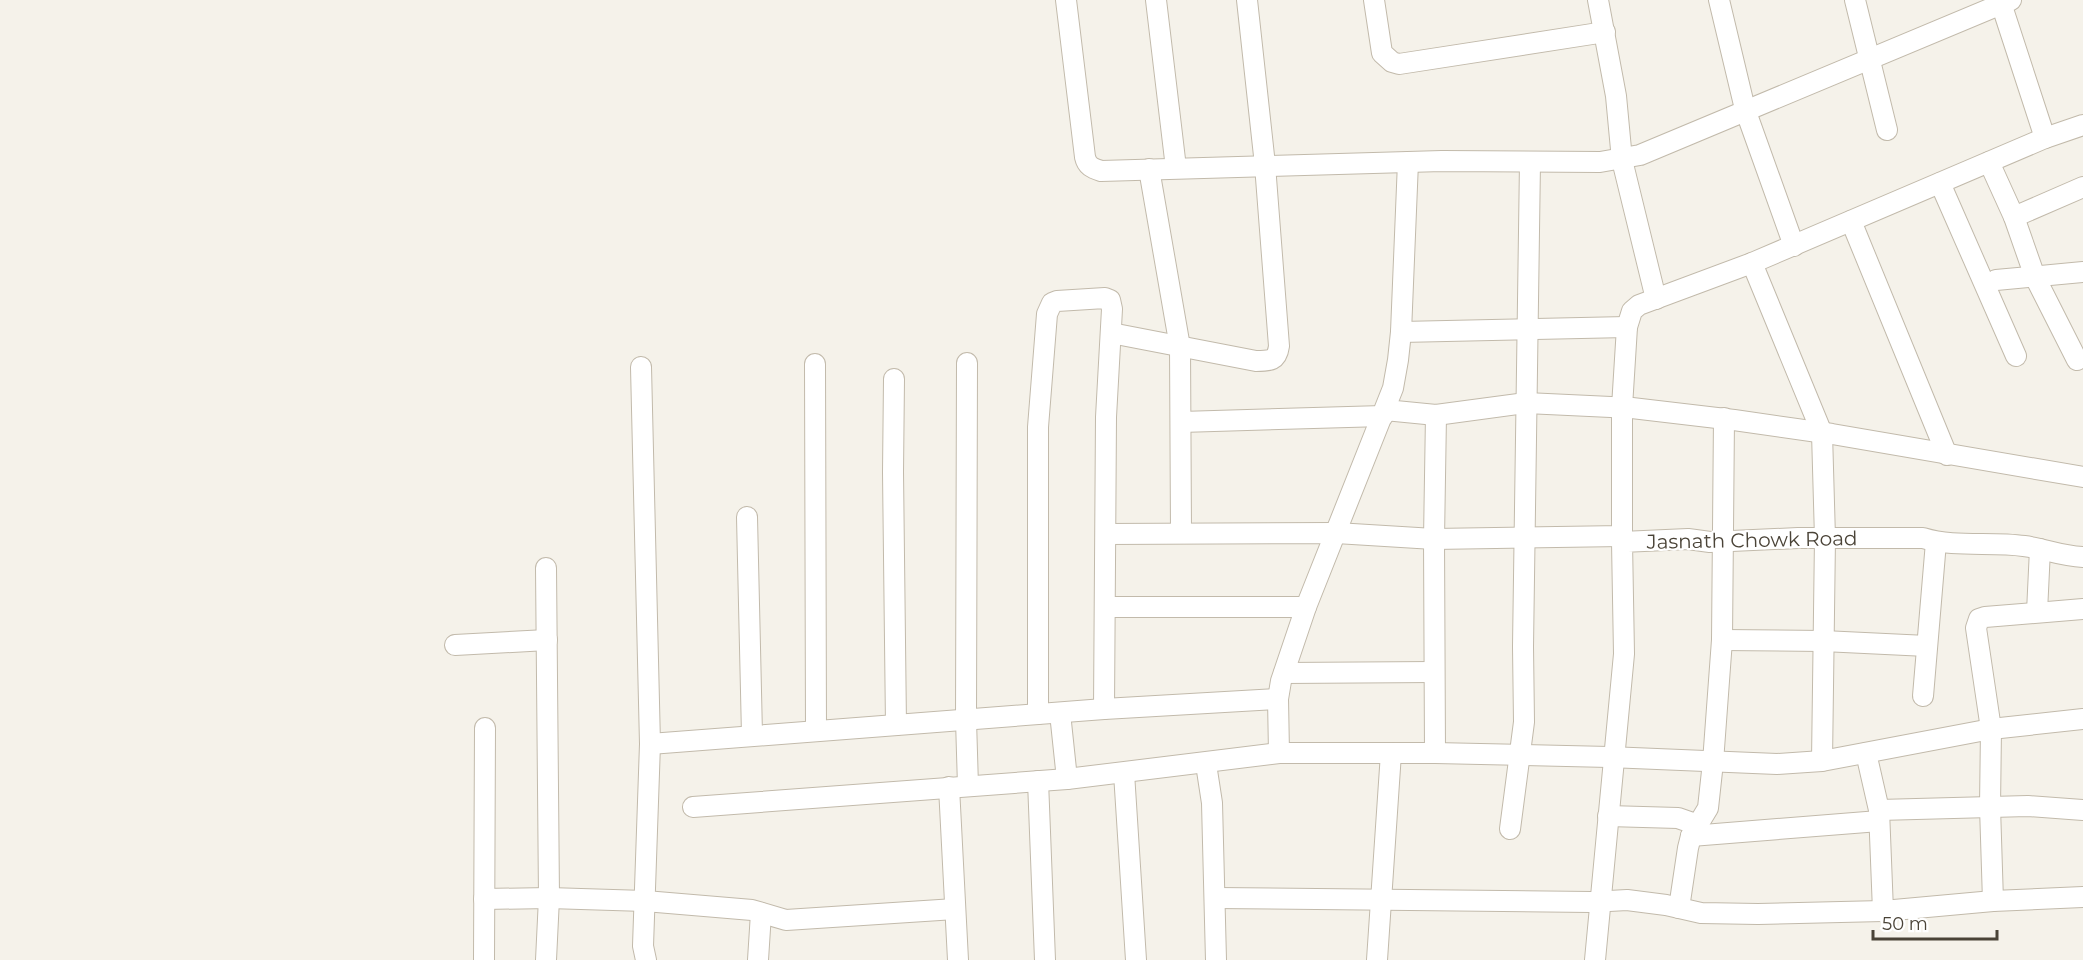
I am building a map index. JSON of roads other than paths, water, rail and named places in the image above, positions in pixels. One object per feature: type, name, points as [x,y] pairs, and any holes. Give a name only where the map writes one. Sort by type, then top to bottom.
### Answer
[{"type":"street","points":[[1066,0],[1086,163],[1101,171],[1408,162],[1600,162],[1622,159],[1640,155],[2004,1],[2045,138]]},
{"type":"street","points":[[1156,0],[1176,168]]},
{"type":"street","points":[[1111,333],[1256,361],[1270,362],[1278,353],[1265,165],[1247,0]]},
{"type":"street","points":[[1374,0],[1382,53],[1386,58],[1399,64],[1605,32]]},
{"type":"street","points":[[1598,0],[1616,96],[1622,159],[1656,299]]},
{"type":"street","points":[[1719,0],[1745,109],[1794,246]]},
{"type":"street","points":[[1855,0],[1887,130]]},
{"type":"street","points":[[1106,534],[1336,533],[1434,539],[1622,536],[1622,407],[1627,327],[1632,310],[1639,305],[1794,246],[2045,138],[2083,125]]},
{"type":"street","points":[[1279,753],[1278,699],[1284,673],[1306,607],[1393,388],[1401,332],[1408,162]]},
{"type":"street","points":[[1510,829],[1524,722],[1524,537],[1530,162]]},
{"type":"street","points":[[1989,162],[2014,217],[2035,277],[2077,360]]},
{"type":"street","points":[[1149,169],[1180,347],[1181,532]]},
{"type":"street","points":[[1940,183],[2016,356]]},
{"type":"street","points":[[2014,217],[2083,187]]},
{"type":"street","points":[[1851,221],[1947,455]]},
{"type":"street","points":[[1752,263],[1822,433],[1825,538],[1822,761]]},
{"type":"street","points":[[1996,280],[2083,272]]},
{"type":"street","points":[[1038,714],[1038,428],[1048,308],[1057,301],[1105,298],[1112,304],[1106,417],[1104,709]]},
{"type":"street","points":[[1401,332],[1627,327]]},
{"type":"street","points":[[958,960],[955,909],[959,787],[966,720],[967,363]]},
{"type":"street","points":[[815,364],[816,731]]},
{"type":"street","points":[[641,367],[650,744],[643,946],[646,960]]},
{"type":"street","points":[[894,379],[896,725]]},
{"type":"street","points":[[1181,423],[1384,413],[1436,416],[1526,403],[1622,407],[1724,418],[2083,477]]},
{"type":"street","points":[[1435,753],[1436,416]]},
{"type":"street","points":[[1679,908],[1688,848],[1694,831],[1708,808],[1713,762],[1722,640],[1724,418]]},
{"type":"street","points":[[747,517],[752,735]]},
{"type":"street","name":"Jasnath Chowk Road","points":[[1595,960],[1624,654],[1622,542],[1688,539],[1710,542],[1825,538],[1923,538],[1936,542],[1983,542],[2023,546],[2064,556],[2083,557]]},
{"type":"street","points":[[1923,696],[1936,542]]},
{"type":"street","points":[[2037,612],[2040,549]]},
{"type":"street","points":[[546,568],[549,898],[546,960]]},
{"type":"street","points":[[1105,607],[1306,607]]},
{"type":"street","points":[[1993,901],[1990,807],[1991,729],[1977,623],[1979,619],[1985,617],[2083,609]]},
{"type":"street","points":[[455,645],[547,640]]},
{"type":"street","points":[[1722,640],[1823,641],[1928,646]]},
{"type":"street","points":[[1284,673],[1434,672]]},
{"type":"street","points":[[650,744],[1104,709],[1278,699]]},
{"type":"street","points":[[1060,713],[1067,779]]},
{"type":"street","points":[[693,807],[1067,779],[1206,764],[1279,753],[1435,753],[1777,764],[1822,761],[1991,729],[2083,719]]},
{"type":"street","points":[[484,960],[485,728]]},
{"type":"street","points":[[1377,960],[1391,753]]},
{"type":"street","points":[[1866,753],[1879,816],[1883,911]]},
{"type":"street","points":[[1206,764],[1212,803],[1216,960]]},
{"type":"street","points":[[1124,773],[1136,960]]},
{"type":"street","points":[[1038,781],[1045,960]]},
{"type":"street","points":[[1608,816],[1678,818],[1694,831],[1990,807],[2028,806],[2083,810]]},
{"type":"street","points":[[1216,898],[1599,902],[1627,900],[1657,903],[1701,914],[1883,911],[1993,901],[2083,897]]},
{"type":"street","points":[[484,899],[549,898],[645,901],[742,909],[786,920],[955,909]]},
{"type":"street","points":[[758,960],[761,913]]}]
